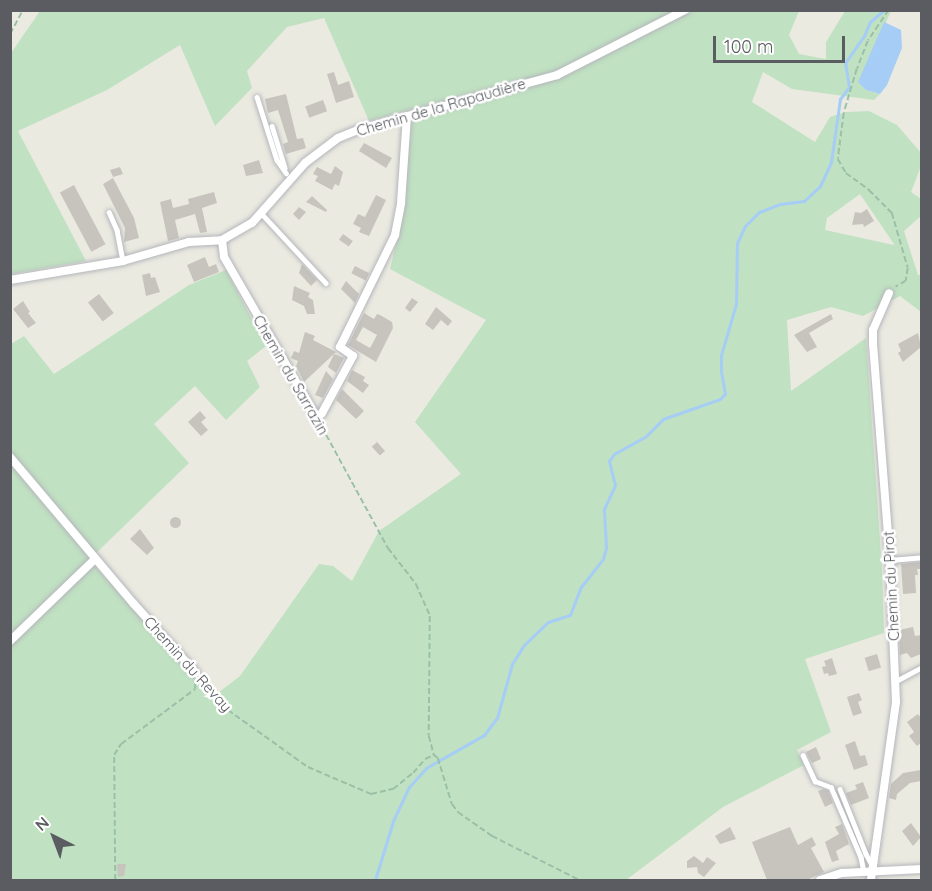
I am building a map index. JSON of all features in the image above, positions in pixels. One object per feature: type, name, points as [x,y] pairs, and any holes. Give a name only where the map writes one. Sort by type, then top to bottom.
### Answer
[{"type":"street","name":"Chemin de la Rapaudière","points":[[10,280],[123,261],[189,242],[222,240],[262,214],[289,175],[338,138],[360,129],[556,75],[685,10]]},
{"type":"street","points":[[317,418],[322,413],[353,356],[340,347],[395,235],[401,203],[407,116]]},
{"type":"street","name":"Chemin du Sarrazin","points":[[222,240],[224,257],[317,418]]},
{"type":"street","name":"Chemin du Pirot","points":[[868,875],[896,702],[890,560],[873,344],[873,330],[889,293]]},
{"type":"street","name":"Chemin du Revay","points":[[10,457],[95,559],[196,673]]},
{"type":"street","points":[[10,641],[95,559]]},
{"type":"street","points":[[820,880],[842,873],[868,875],[921,869]]},
{"type":"lane","points":[[257,97],[277,160],[289,175]]},
{"type":"lane","points":[[272,126],[289,175]]},
{"type":"lane","points":[[109,212],[117,230],[123,261]]},
{"type":"lane","points":[[262,214],[326,283]]},
{"type":"lane","points":[[890,560],[921,557]]},
{"type":"lane","points":[[896,681],[921,667]]},
{"type":"lane","points":[[802,755],[816,781],[831,787],[868,875]]},
{"type":"lane","points":[[840,789],[871,862]]},
{"type":"path","points":[[10,34],[23,10]]},
{"type":"path","points":[[889,10],[868,41],[857,69],[844,113],[838,159],[846,174],[869,190],[892,213],[908,275],[902,285],[889,293]]},
{"type":"path","name":"Chemin du Sarrazin","points":[[317,418],[388,548],[416,584],[430,616],[429,736],[434,755]]},
{"type":"path","points":[[115,880],[114,755],[121,744],[195,689],[196,673]]},
{"type":"path","name":"Chemin du Revay","points":[[196,673],[228,710],[250,728],[308,767],[371,794],[393,789],[413,773],[425,759],[434,755]]},
{"type":"path","points":[[434,755],[442,766],[452,804],[458,812],[492,836],[579,880]]},
{"type":"green space","points":[[40,11],[799,11],[789,35],[799,54],[826,59],[826,42],[845,11],[891,11],[874,49],[866,90],[880,94],[874,100],[792,89],[763,72],[752,102],[815,142],[830,117],[846,112],[869,111],[897,125],[921,153],[921,166],[911,192],[921,199],[921,216],[904,231],[918,275],[921,275],[921,312],[900,296],[863,316],[831,307],[787,320],[791,391],[866,338],[882,570],[884,633],[805,659],[831,732],[797,750],[804,765],[723,807],[626,880],[11,880],[11,344],[24,336],[54,374],[189,285],[226,270],[266,346],[247,361],[260,387],[226,420],[195,386],[154,424],[189,463],[89,560],[210,691],[204,689],[210,699],[240,676],[319,564],[333,566],[352,581],[379,531],[461,474],[415,422],[486,320],[390,269],[403,215],[413,109],[369,121],[324,18],[287,27],[247,71],[252,88],[215,126],[180,45],[107,90],[18,131],[86,261],[11,274],[11,53]],"holes":[[[860,194],[894,244],[825,230],[827,218]]]},
{"type":"water","points":[[884,22],[901,30],[902,48],[887,85],[880,94],[866,90],[858,82]]},
{"type":"building","points":[[334,72],[338,85],[349,81],[354,97],[336,103],[327,74]]},
{"type":"building","points":[[286,94],[297,139],[303,138],[306,148],[286,154],[283,144],[288,142],[278,110],[268,113],[265,99]]},
{"type":"building","points":[[323,100],[327,111],[309,118],[305,106]]},
{"type":"building","points":[[364,143],[392,158],[386,168],[359,151]]},
{"type":"building","points":[[259,160],[263,173],[246,176],[243,165]]},
{"type":"building","points":[[335,166],[343,172],[339,186],[335,184],[332,190],[315,181],[318,176],[313,174],[317,167],[331,174]]},
{"type":"building","points":[[120,167],[123,174],[113,177],[110,170]]},
{"type":"building","points":[[113,178],[134,218],[139,238],[124,242],[125,228],[103,184]]},
{"type":"building","points":[[74,185],[105,244],[91,252],[60,193]]},
{"type":"building","points":[[214,192],[217,203],[202,208],[207,232],[200,233],[195,214],[175,220],[179,238],[168,241],[160,202],[171,199],[173,208],[189,204],[188,199]]},
{"type":"building","points":[[376,195],[386,200],[369,236],[359,232],[361,228],[353,224],[358,214],[365,217]]},
{"type":"building","points":[[312,196],[327,210],[326,212],[306,202]]},
{"type":"building","points":[[299,207],[306,212],[299,220],[293,214]]},
{"type":"building","points":[[867,209],[874,221],[864,227],[863,224],[852,225],[855,212],[861,213]]},
{"type":"building","points":[[343,234],[353,241],[349,247],[339,240]]},
{"type":"building","points":[[205,257],[209,267],[216,264],[219,272],[194,282],[187,265]]},
{"type":"building","points":[[302,264],[317,280],[311,286],[299,273]]},
{"type":"building","points":[[355,266],[369,273],[366,280],[351,273]]},
{"type":"building","points":[[150,273],[151,278],[155,277],[160,292],[146,296],[142,275]]},
{"type":"building","points":[[346,281],[359,294],[355,303],[341,289]]},
{"type":"building","points":[[294,286],[310,293],[308,297],[313,300],[315,314],[307,314],[304,306],[292,300]]},
{"type":"building","points":[[99,294],[114,313],[103,322],[88,303]]},
{"type":"building","points":[[412,298],[418,302],[410,312],[405,308]]},
{"type":"building","points":[[23,301],[30,312],[28,313],[36,323],[28,328],[13,309]]},
{"type":"building","points":[[436,307],[452,321],[448,326],[441,320],[433,330],[425,324]]},
{"type":"building","points":[[364,313],[374,319],[377,314],[392,322],[393,328],[376,362],[348,345]],"holes":[[[363,327],[377,335],[370,348],[356,340]]]},
{"type":"building","points":[[831,314],[833,319],[809,333],[817,347],[807,352],[794,335]]},
{"type":"building","points":[[305,332],[315,336],[313,340],[336,352],[304,382],[296,366],[298,361],[291,358],[294,351],[299,353]]},
{"type":"building","points":[[918,333],[921,347],[903,362],[898,353],[901,351],[898,344]]},
{"type":"building","points":[[334,354],[344,358],[336,373],[328,367]]},
{"type":"building","points":[[352,370],[365,377],[363,381],[369,385],[363,393],[347,381]]},
{"type":"building","points":[[326,371],[333,379],[323,398],[315,395]]},
{"type":"building","points":[[342,389],[364,411],[356,419],[336,400]]},
{"type":"building","points":[[200,411],[206,418],[201,422],[208,430],[201,436],[188,422]]},
{"type":"building","points":[[377,442],[385,451],[380,456],[372,447]]},
{"type":"building","points":[[175,516],[181,522],[175,528],[169,522]]},
{"type":"building","points":[[140,529],[154,548],[147,555],[130,539]]},
{"type":"building","points":[[921,562],[921,569],[917,569],[918,575],[915,575],[916,593],[903,594],[901,564]]},
{"type":"building","points":[[913,627],[915,636],[921,635],[921,654],[911,658],[907,653],[900,655],[899,630]]},
{"type":"building","points":[[877,654],[881,667],[869,671],[865,658]]},
{"type":"building","points":[[832,658],[837,674],[829,676],[828,673],[824,674],[822,667],[826,666],[824,661]]},
{"type":"building","points":[[859,693],[862,700],[858,702],[862,713],[853,716],[847,697]]},
{"type":"building","points":[[918,714],[921,718],[921,743],[917,746],[909,736],[914,732],[907,722]]},
{"type":"building","points":[[855,741],[860,756],[865,755],[868,765],[854,770],[845,745]]},
{"type":"building","points":[[816,747],[821,759],[812,763],[806,752]]},
{"type":"building","points":[[921,770],[921,781],[910,783],[897,794],[896,800],[889,798],[891,784],[903,773]]},
{"type":"building","points":[[863,782],[869,798],[851,805],[846,793],[857,789],[855,785]]},
{"type":"building","points":[[824,789],[828,791],[833,803],[825,807],[818,791]]},
{"type":"building","points":[[911,823],[921,837],[913,846],[902,831]]},
{"type":"building","points":[[842,824],[849,844],[836,851],[839,860],[832,862],[825,842],[839,834],[835,827]]},
{"type":"building","points":[[730,827],[736,839],[720,844],[715,836]]},
{"type":"building","points":[[790,827],[798,845],[812,837],[816,845],[811,848],[824,872],[807,880],[767,880],[752,842]]},
{"type":"building","points":[[694,856],[703,863],[707,857],[716,863],[704,877],[698,873],[697,867],[687,868],[687,861]]},
{"type":"building","points":[[117,864],[126,864],[124,876],[118,877]]},
{"type":"waterway","points":[[375,880],[393,821],[409,787],[426,768],[484,735],[497,718],[512,664],[524,645],[548,622],[570,615],[581,587],[603,559],[606,548],[604,509],[615,485],[609,461],[614,454],[645,437],[663,419],[720,399],[725,394],[721,355],[736,304],[737,243],[745,226],[759,212],[780,204],[804,201],[820,186],[831,162],[840,99],[849,87],[845,63],[864,36],[870,22],[884,10]]}]
